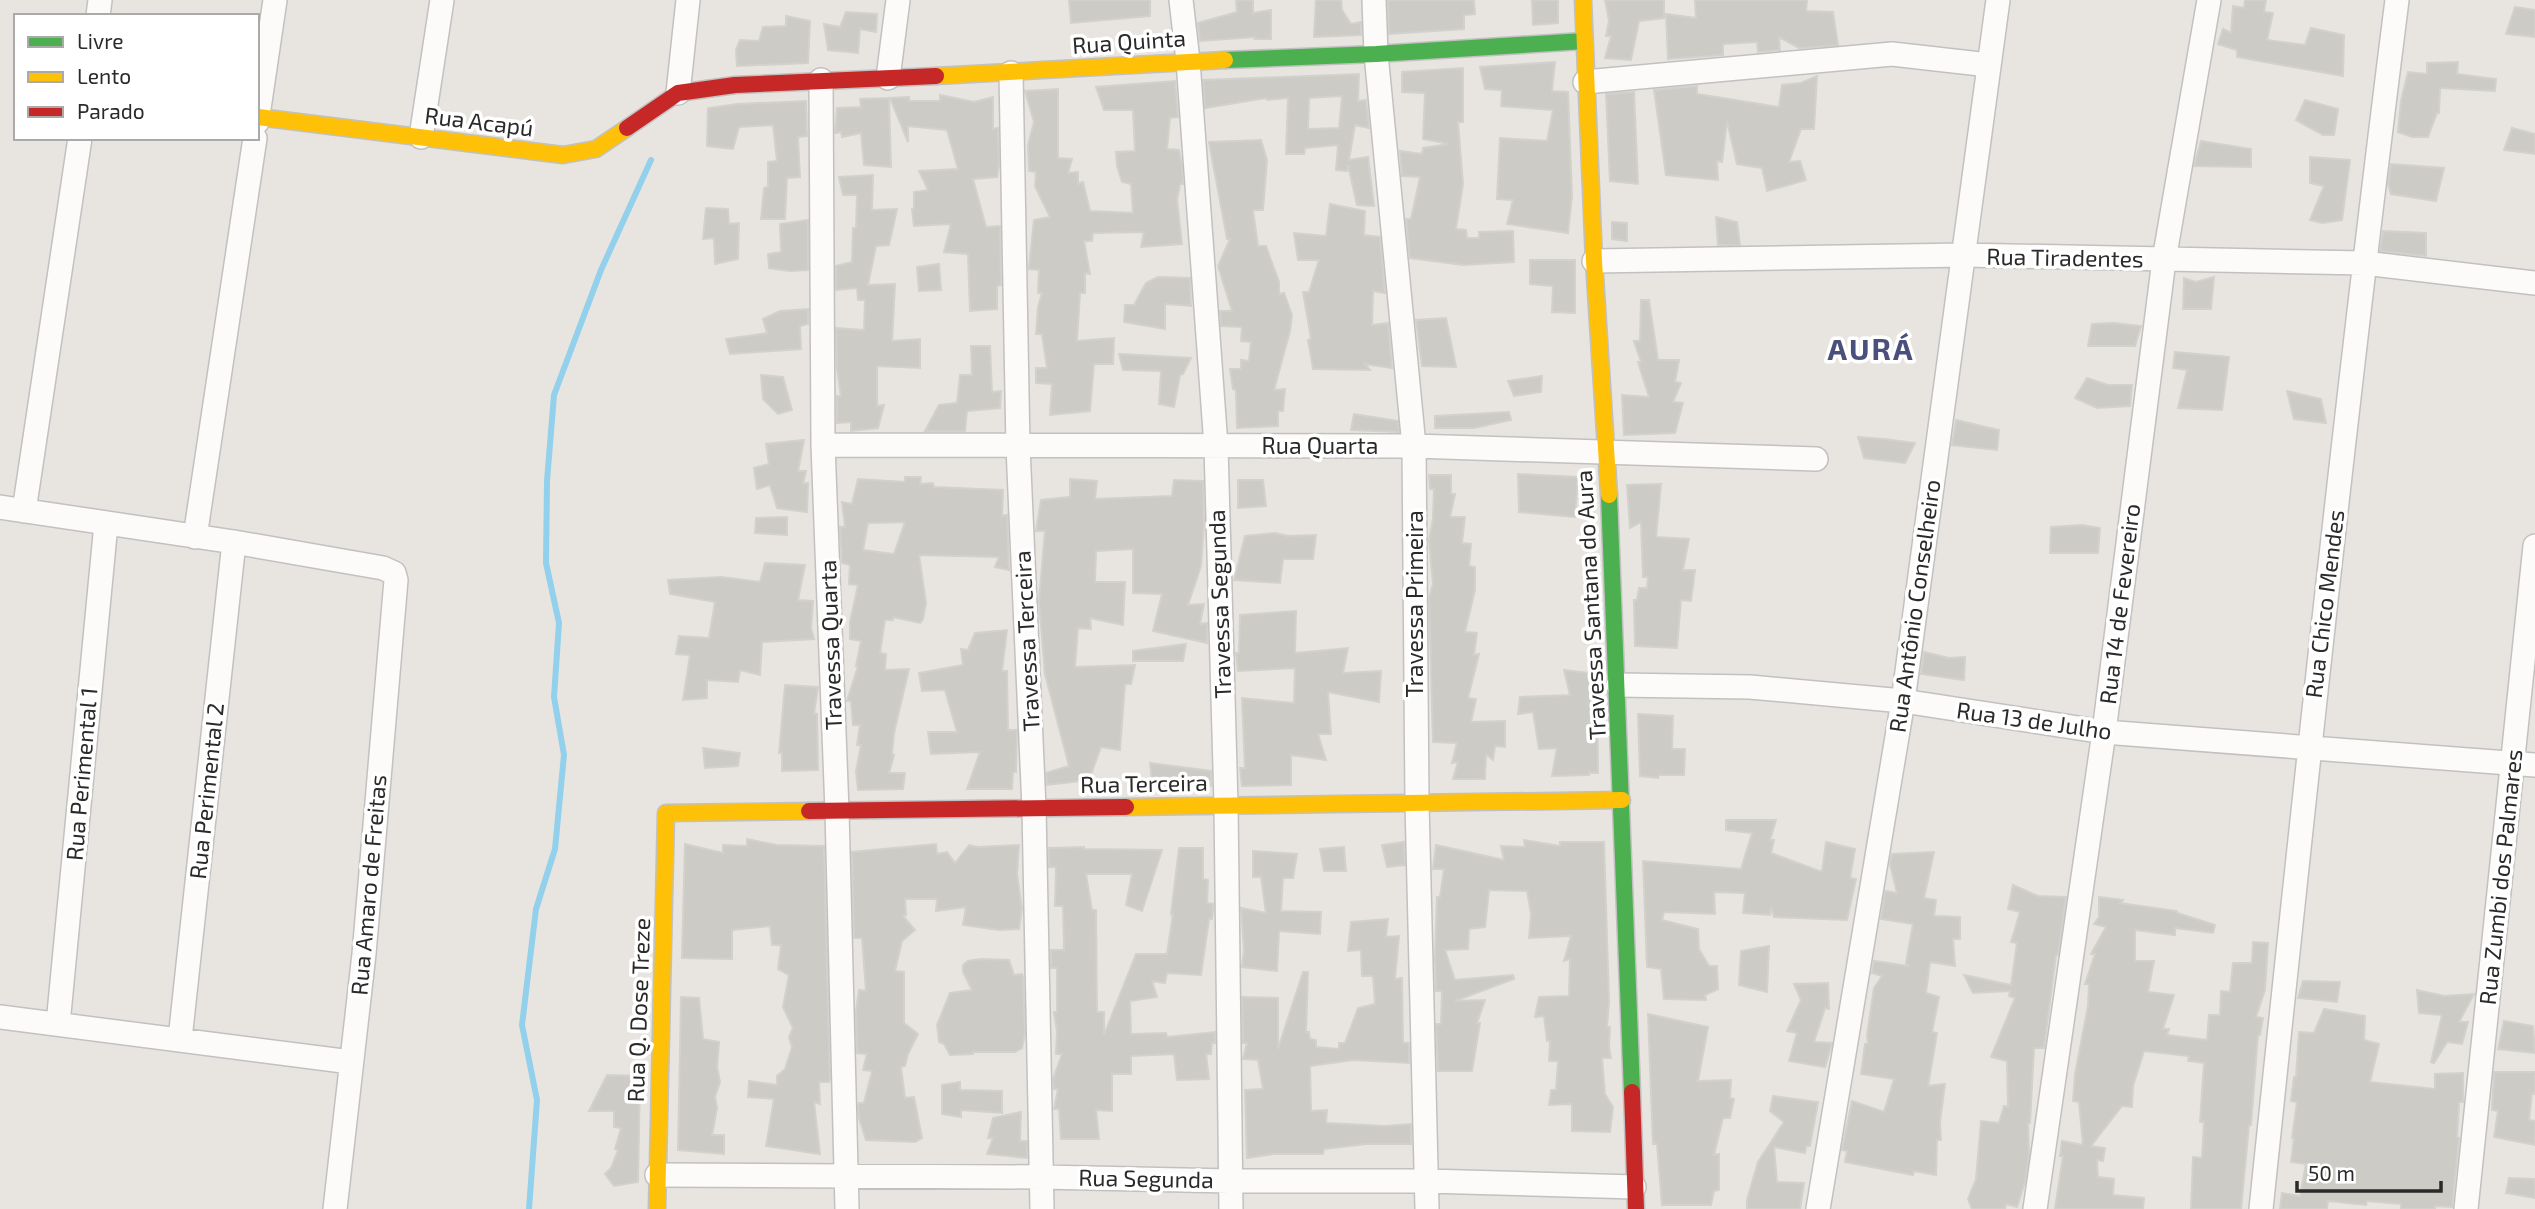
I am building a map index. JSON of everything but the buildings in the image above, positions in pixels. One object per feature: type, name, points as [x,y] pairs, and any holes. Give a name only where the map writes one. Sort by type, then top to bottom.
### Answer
[{"type":"street","points":[[259,112],[275,0]]},
{"type":"street","points":[[421,137],[442,0]]},
{"type":"street","points":[[678,93],[688,0]]},
{"type":"street","points":[[888,78],[898,0]]},
{"type":"street","name":"Travessa Segunda","points":[[1181,0],[1188,61],[1216,446],[1226,805],[1231,1209]]},
{"type":"street","name":"Travessa Primeira","points":[[1374,0],[1376,54],[1414,446],[1417,803],[1427,1209]]},
{"type":"street","name":"Travessa Santana do Aura","points":[[1583,0],[1594,261],[1607,453],[1618,685],[1635,1198]]},
{"type":"street","name":"Rua Antônio Conselheiro","points":[[1818,1209],[1903,701],[1998,0]]},
{"type":"street","name":"Rua 14 de Fevereiro","points":[[2035,1209],[2104,732],[2164,260],[2209,0]]},
{"type":"street","name":"Rua Chico Mendes","points":[[2261,1209],[2308,748],[2397,0]]},
{"type":"street","name":"Rua Quinta","points":[[678,93],[735,85],[821,80],[1011,73],[1188,61],[1376,54],[1584,41]]},
{"type":"street","points":[[1585,82],[1892,54],[1989,65]]},
{"type":"street","name":"Travessa Terceira","points":[[1011,73],[1018,447],[1034,808],[1042,1209]]},
{"type":"street","name":"Travessa Quarta","points":[[821,80],[823,445],[837,811],[847,1209]]},
{"type":"street","name":"Rua Acapú","points":[[259,119],[563,155],[596,149],[678,93]]},
{"type":"street","points":[[24,511],[80,140]]},
{"type":"street","points":[[195,537],[255,140]]},
{"type":"street","name":"Rua Tiradentes","points":[[1594,261],[1964,255],[2364,263],[2535,283]]},
{"type":"street","name":"Rua Quarta","points":[[823,445],[1414,446],[1816,459]]},
{"type":"street","points":[[0,507],[234,542]]},
{"type":"street","name":"Rua Perimental 1","points":[[58,1024],[106,524]]},
{"type":"street","name":"Rua Amaro de Freitas","points":[[234,542],[383,568],[394,573],[396,580],[364,954],[335,1209]]},
{"type":"street","name":"Rua Perimental 2","points":[[180,1039],[234,542]]},
{"type":"street","name":"Rua Zumbi dos Palmares","points":[[2466,1209],[2524,764],[2535,546]]},
{"type":"street","name":"Rua 13 de Julho","points":[[1618,685],[1750,687],[1903,701],[2104,732],[2524,764]]},
{"type":"street","name":"Rua Terceira","points":[[667,813],[1622,800]]},
{"type":"street","name":"Rua Q. Dose Treze","points":[[657,1209],[667,813]]},
{"type":"street","points":[[0,1017],[351,1062]]},
{"type":"street","name":"Rua Segunda","points":[[657,1175],[1427,1181],[1635,1198]]},
{"type":"waterway","points":[[529,1209],[537,1100],[522,1025],[536,909],[555,849],[564,755],[554,697],[559,623],[546,563],[547,481],[554,395],[601,270],[651,160]]},
{"type":"traffic: fast","points":[[1225,60],[1584,41]]},
{"type":"traffic: fast","points":[[1609,495],[1632,1092]]},
{"type":"traffic: slow","points":[[1583,0],[1594,261],[1609,495]]},
{"type":"traffic: slow","points":[[936,76],[1225,60]]},
{"type":"traffic: slow","points":[[259,117],[563,155],[596,149],[627,128]]},
{"type":"traffic: slow","points":[[1126,807],[1622,800]]},
{"type":"traffic: slow","points":[[657,1209],[666,813],[809,811]]},
{"type":"traffic: jam","points":[[627,128],[678,93],[735,85],[936,76]]},
{"type":"traffic: jam","points":[[809,811],[1126,807]]},
{"type":"traffic: jam","points":[[1632,1092],[1636,1209]]},
{"type":"district","name":"AURÁ","points":[[1871,350]]}]
